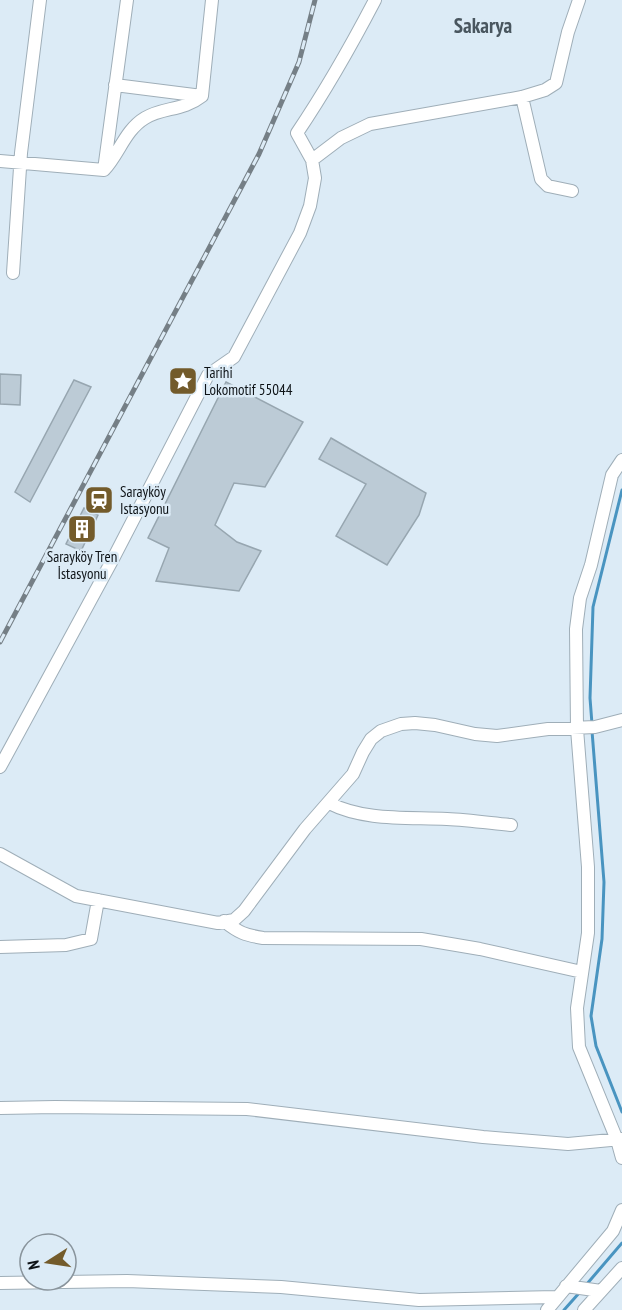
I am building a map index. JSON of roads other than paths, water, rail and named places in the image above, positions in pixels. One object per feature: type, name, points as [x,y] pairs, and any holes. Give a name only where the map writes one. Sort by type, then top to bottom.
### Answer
[{"type":"street","points":[[13,273],[20,163],[40,0]]},
{"type":"street","points":[[104,170],[127,0]]},
{"type":"street","points":[[0,161],[104,170],[115,159],[128,134],[144,118],[191,104],[202,96],[212,0]]},
{"type":"street","points":[[0,767],[114,557],[208,375],[234,357],[300,233],[310,206],[315,178],[312,160],[297,132],[342,61],[375,0]]},
{"type":"street","points":[[312,160],[341,138],[370,124],[522,97],[545,90],[556,82],[568,32],[579,0]]},
{"type":"street","points":[[115,85],[202,96]]},
{"type":"street","points":[[522,97],[541,179],[548,186],[572,191]]},
{"type":"street","points":[[622,460],[612,475],[591,565],[580,598],[576,628],[579,729],[588,867],[588,933],[577,1008],[579,1047],[619,1140],[622,1158]]},
{"type":"street","points":[[0,854],[76,896],[218,922],[234,920],[244,911],[304,829],[354,774],[371,739],[381,731],[390,727],[415,723],[497,736],[548,729],[595,727],[622,720]]},
{"type":"street","points":[[328,803],[358,814],[511,825]]},
{"type":"street","points":[[0,947],[66,945],[91,939],[98,900]]},
{"type":"street","points":[[224,921],[238,932],[263,938],[421,939],[480,949],[582,972]]},
{"type":"street","points":[[0,1108],[247,1109],[483,1137],[568,1144],[619,1140]]},
{"type":"street","points":[[546,1310],[556,1297],[571,1287],[613,1232],[622,1210]]},
{"type":"street","points":[[584,1310],[596,1291],[622,1268]]},
{"type":"street","points":[[0,1283],[127,1281],[269,1287],[419,1300],[556,1297]]},
{"type":"street","points":[[571,1287],[596,1291]]},
{"type":"waterway","points":[[592,724],[590,698],[593,607],[622,490]]},
{"type":"waterway","points":[[592,731],[604,882],[602,939],[591,1016],[596,1046],[622,1112]]},
{"type":"waterway","points":[[586,1285],[622,1243]]},
{"type":"waterway","points":[[564,1310],[580,1292]]},
{"type":"railway","points":[[0,642],[259,154],[299,62],[315,0]]},
{"type":"place","name":"Tarihi Lokomotif 55044","points":[[183,381]]},
{"type":"place","name":"Sarayköy Istasyonu","points":[[99,500]]},
{"type":"place","name":"Sarayköy Tren İstasyonu","points":[[82,529]]},
{"type":"district","name":"Sakarya","points":[[483,25]]}]
